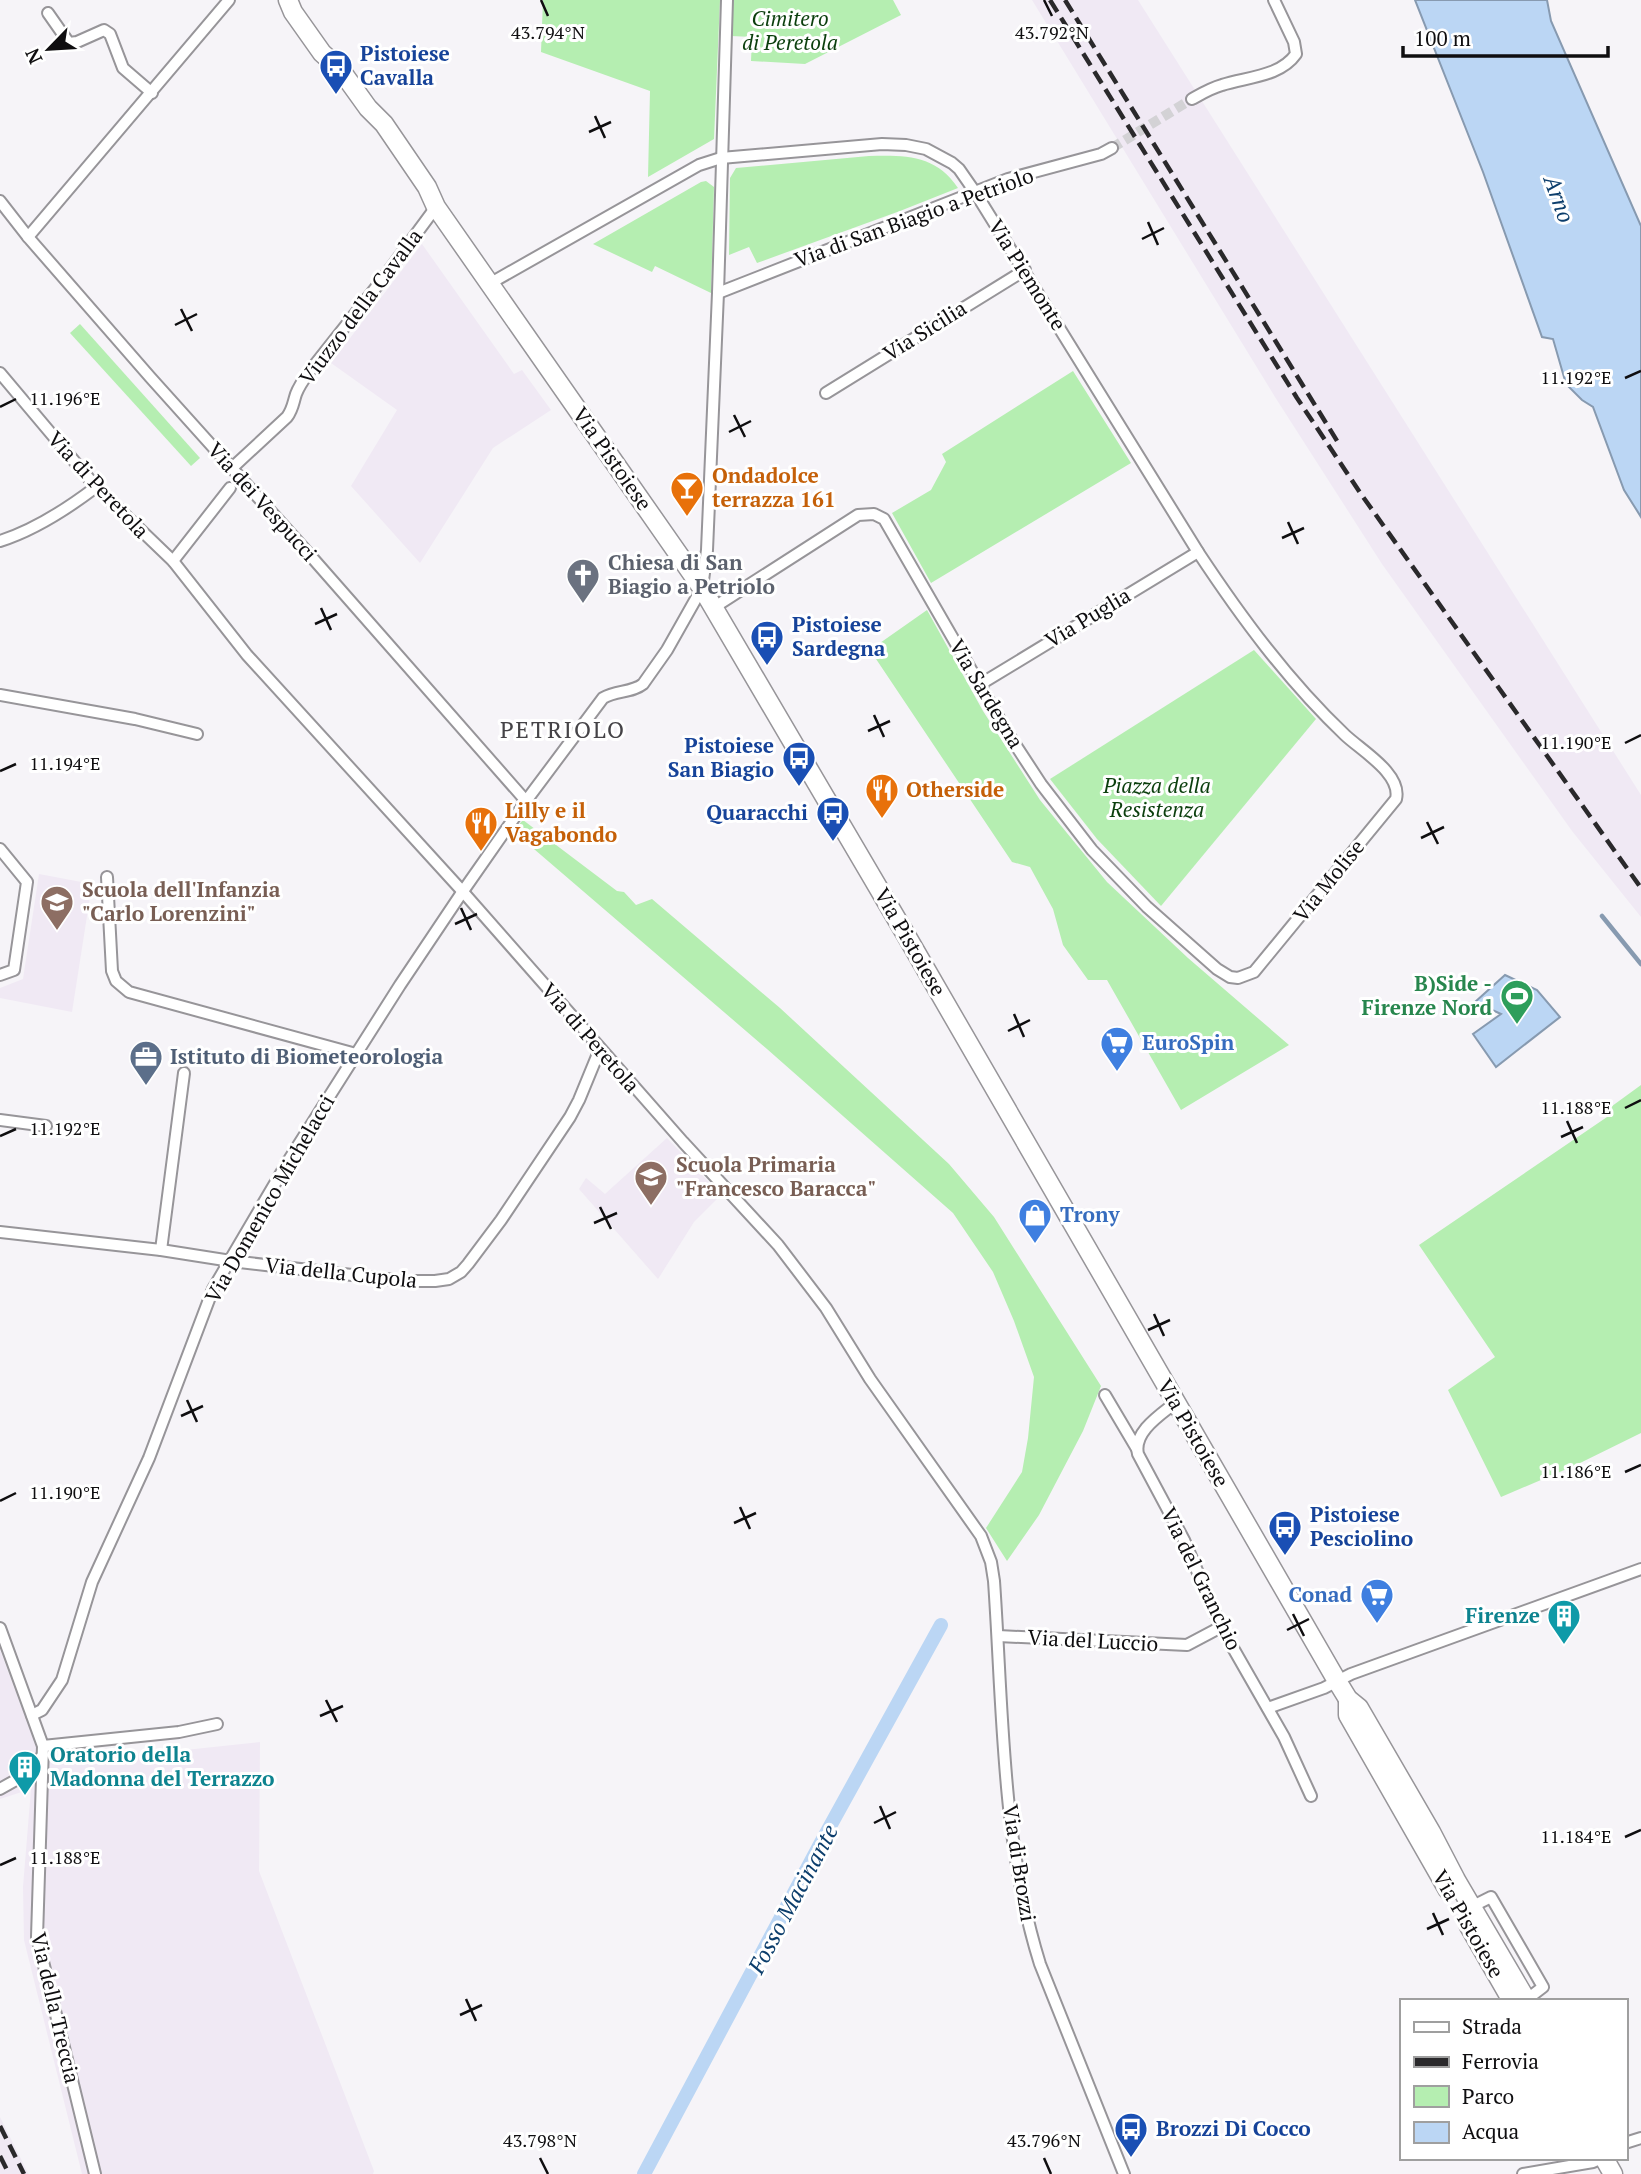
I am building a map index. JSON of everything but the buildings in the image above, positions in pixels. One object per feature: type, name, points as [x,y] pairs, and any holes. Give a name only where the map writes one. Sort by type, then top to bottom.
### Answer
[{"type":"main road","name":"Via Pistoiese","points":[[288,0],[293,12],[322,53],[340,69],[368,108],[384,124],[489,284],[702,588],[913,946],[1337,1681],[1348,1699],[1359,1708],[1431,1832],[1520,1999]]},
{"type":"main road","name":"Via Pistoiese","points":[[295,0],[331,47],[340,69]]},
{"type":"main road","name":"Via Pistoiese","points":[[1348,1699],[1348,1716],[1520,1999]]},
{"type":"street","points":[[28,237],[229,0]]},
{"type":"street","points":[[462,891],[603,698],[638,687],[649,677],[702,588],[707,550],[718,293],[727,0]]},
{"type":"street","points":[[1192,99],[1217,86],[1276,71],[1292,60],[1296,54],[1294,42],[1274,0]]},
{"type":"street","points":[[48,13],[69,43],[104,30],[110,34],[123,68],[152,93]]},
{"type":"street","name":"Via Piemonte","points":[[489,284],[699,165],[721,158],[882,144],[926,149],[952,163],[975,192],[1025,270],[1198,552],[1236,608],[1274,658],[1335,725],[1391,776],[1397,787]]},
{"type":"street","name":"Via di San Biagio a Petriolo","points":[[718,293],[1008,179],[1101,154],[1112,148]]},
{"type":"street","name":"Via dei Vespucci","points":[[0,201],[150,377],[526,801]]},
{"type":"street","name":"Viuzzo della Cavalla","points":[[232,468],[287,417],[293,409],[299,387],[309,372],[436,206]]},
{"type":"street","name":"Via Sicilia","points":[[826,393],[1025,270]]},
{"type":"street","name":"Via di Peretola","points":[[0,373],[96,487],[173,561],[247,655],[462,891],[794,1265],[826,1308],[888,1406],[981,1536]]},
{"type":"street","points":[[0,541],[15,536],[70,506],[96,487]]},
{"type":"street","points":[[173,561],[230,488]]},
{"type":"street","name":"Via Sardegna","points":[[713,608],[858,515],[880,516],[887,523],[1007,732],[1041,784],[1104,864],[1147,907],[1217,969],[1230,977],[1238,978],[1254,972]]},
{"type":"street","name":"Via Puglia","points":[[979,685],[1198,552]]},
{"type":"street","points":[[0,695],[135,719],[197,734]]},
{"type":"street","name":"Via Molise","points":[[1254,972],[1396,799],[1397,787]]},
{"type":"street","points":[[0,849],[27,882],[14,970],[0,975]]},
{"type":"street","points":[[107,877],[112,971],[116,981],[130,992],[356,1054]]},
{"type":"street","name":"Via Domenico Michelacci","points":[[32,1715],[42,1710],[62,1680],[92,1582],[147,1461],[213,1289],[287,1163],[462,891]]},
{"type":"street","name":"Via della Cupola","points":[[0,1232],[404,1281],[435,1281],[456,1275],[468,1264],[501,1220],[570,1116],[600,1049]]},
{"type":"street","points":[[160,1250],[184,1073]]},
{"type":"street","points":[[0,1120],[46,1126]]},
{"type":"street","name":"Via del Granchio","points":[[1105,1395],[1137,1449],[1184,1540],[1222,1627],[1268,1708],[1311,1796]]},
{"type":"street","points":[[1137,1449],[1143,1432],[1175,1403]]},
{"type":"street","name":"Via di Brozzi","points":[[981,1536],[992,1571],[1009,1812],[1029,1930],[1124,2174]]},
{"type":"street","points":[[1268,1708],[1351,1674],[1641,1569]]},
{"type":"street","name":"Via del Luccio","points":[[998,1636],[1187,1645],[1222,1627]]},
{"type":"street","points":[[0,1628],[43,1751]]},
{"type":"street","points":[[0,1789],[25,1775],[43,1751],[217,1724]]},
{"type":"street","name":"Via della Treccia","points":[[43,1751],[37,1937],[95,2174]]},
{"type":"street","points":[[1522,2174],[1598,2160]]},
{"type":"shaded area","points":[[1032,0],[1138,0],[1641,795],[1641,917],[1572,831],[1382,564],[1275,397]]},
{"type":"shaded area","points":[[422,244],[514,374],[522,370],[551,410],[493,448],[420,563],[351,486],[397,410],[331,363]]},
{"type":"shaded area","name":"Scuola dell'Infanzia \"Carlo Lorenzini\"","points":[[39,874],[92,884],[72,1012],[0,998],[0,988],[23,979]]},
{"type":"shaded area","name":"Scuola Primaria \"Francesco Baracca\"","points":[[667,1138],[721,1195],[694,1222],[658,1279],[579,1189],[586,1178],[605,1194]]},
{"type":"shaded area","points":[[0,1650],[21,1706],[62,1763],[260,1742],[259,1871],[373,2174],[82,2174],[24,1940],[23,1887],[31,1789],[0,1799]]},
{"type":"shaded area","points":[[0,2117],[28,2173],[29,2174],[0,2174]]},
{"type":"green space","points":[[543,0],[720,0],[714,139],[648,177],[650,91],[541,52]]},
{"type":"green space","name":"Cimitero di Peretola","points":[[732,0],[893,0],[901,15],[805,64],[751,61],[752,37],[731,36]]},
{"type":"green space","points":[[869,156],[919,159],[940,169],[958,188],[757,263],[749,247],[729,255],[730,178],[736,168]]},
{"type":"green space","points":[[706,181],[714,187],[711,293],[655,266],[652,272],[593,244],[701,182]]},
{"type":"green space","points":[[80,324],[200,458],[191,466],[70,333]]},
{"type":"green space","points":[[1073,371],[1131,463],[931,583],[892,513],[931,490],[946,462],[942,454]]},
{"type":"green space","points":[[927,610],[983,711],[1040,800],[1107,882],[1188,958],[1289,1045],[1181,1110],[1107,980],[1088,980],[1063,945],[1053,909],[1030,867],[1012,862],[870,650]]},
{"type":"green space","name":"Piazza della Resistenza","points":[[1254,650],[1316,719],[1161,906],[1097,839],[1050,779]]},
{"type":"green space","points":[[523,820],[617,891],[624,892],[636,905],[652,899],[780,1008],[949,1164],[994,1217],[1101,1386],[1083,1431],[1039,1515],[1007,1561],[986,1528],[1022,1472],[1034,1377],[993,1272],[953,1213],[513,831]]},
{"type":"green space","points":[[1641,1085],[1641,1433],[1501,1497],[1448,1390],[1495,1357],[1419,1245],[1610,1115],[1608,1109]]},
{"type":"water","name":"Arno","points":[[1415,0],[1547,0],[1551,21],[1641,226],[1641,517],[1624,490],[1593,407],[1566,384],[1553,339],[1542,337],[1483,172]]},
{"type":"water","name":"B)Side - Firenze Nord","points":[[1505,975],[1537,990],[1560,1017],[1496,1067],[1473,1034],[1501,1014],[1475,1002]]},
{"type":"waterway","points":[[1602,916],[1641,964]]},
{"type":"waterway","name":"Fosso Macinante","points":[[644,2174],[941,1625]]},
{"type":"tunnel","points":[[1112,148],[1192,99]]},
{"type":"railway","points":[[1050,0],[1297,398],[1361,494],[1641,888]]},
{"type":"railway","points":[[1065,0],[1339,444]]},
{"type":"railway","points":[[0,2126],[24,2174]]},
{"type":"railway","points":[[0,2156],[9,2174]]},
{"type":"place","name":"Pistoiese Cavalla","points":[[336,96]]},
{"type":"place","name":"Ondadolce terrazza 161","points":[[687,518]]},
{"type":"place","name":"Chiesa di San Biagio a Petriolo","points":[[583,605]]},
{"type":"place","name":"Pistoiese Sardegna","points":[[767,667]]},
{"type":"place","name":"Pistoiese San Biagio","points":[[799,788]]},
{"type":"place","name":"Otherside","points":[[882,820]]},
{"type":"place","name":"Quaracchi","points":[[833,843]]},
{"type":"place","name":"Lilly e il Vagabondo","points":[[481,853]]},
{"type":"place","name":"Scuola dell'Infanzia \"Carlo Lorenzini\"","points":[[57,932]]},
{"type":"place","name":"B)Side - Firenze Nord","points":[[1517,1026]]},
{"type":"place","name":"EuroSpin","points":[[1117,1073]]},
{"type":"place","name":"Istituto di Biometeorologia","points":[[146,1087]]},
{"type":"place","name":"Scuola Primaria \"Francesco Baracca\"","points":[[651,1207]]},
{"type":"place","name":"Trony","points":[[1035,1245]]},
{"type":"place","name":"Pistoiese Pesciolino","points":[[1285,1557]]},
{"type":"place","name":"Conad","points":[[1377,1625]]},
{"type":"place","name":"Firenze","points":[[1564,1646]]},
{"type":"place","name":"Oratorio della Madonna del Terrazzo","points":[[25,1797]]},
{"type":"place","name":"Brozzi Di Cocco","points":[[1131,2159]]},
{"type":"district","name":"PETRIOLO","points":[[563,730]]}]
